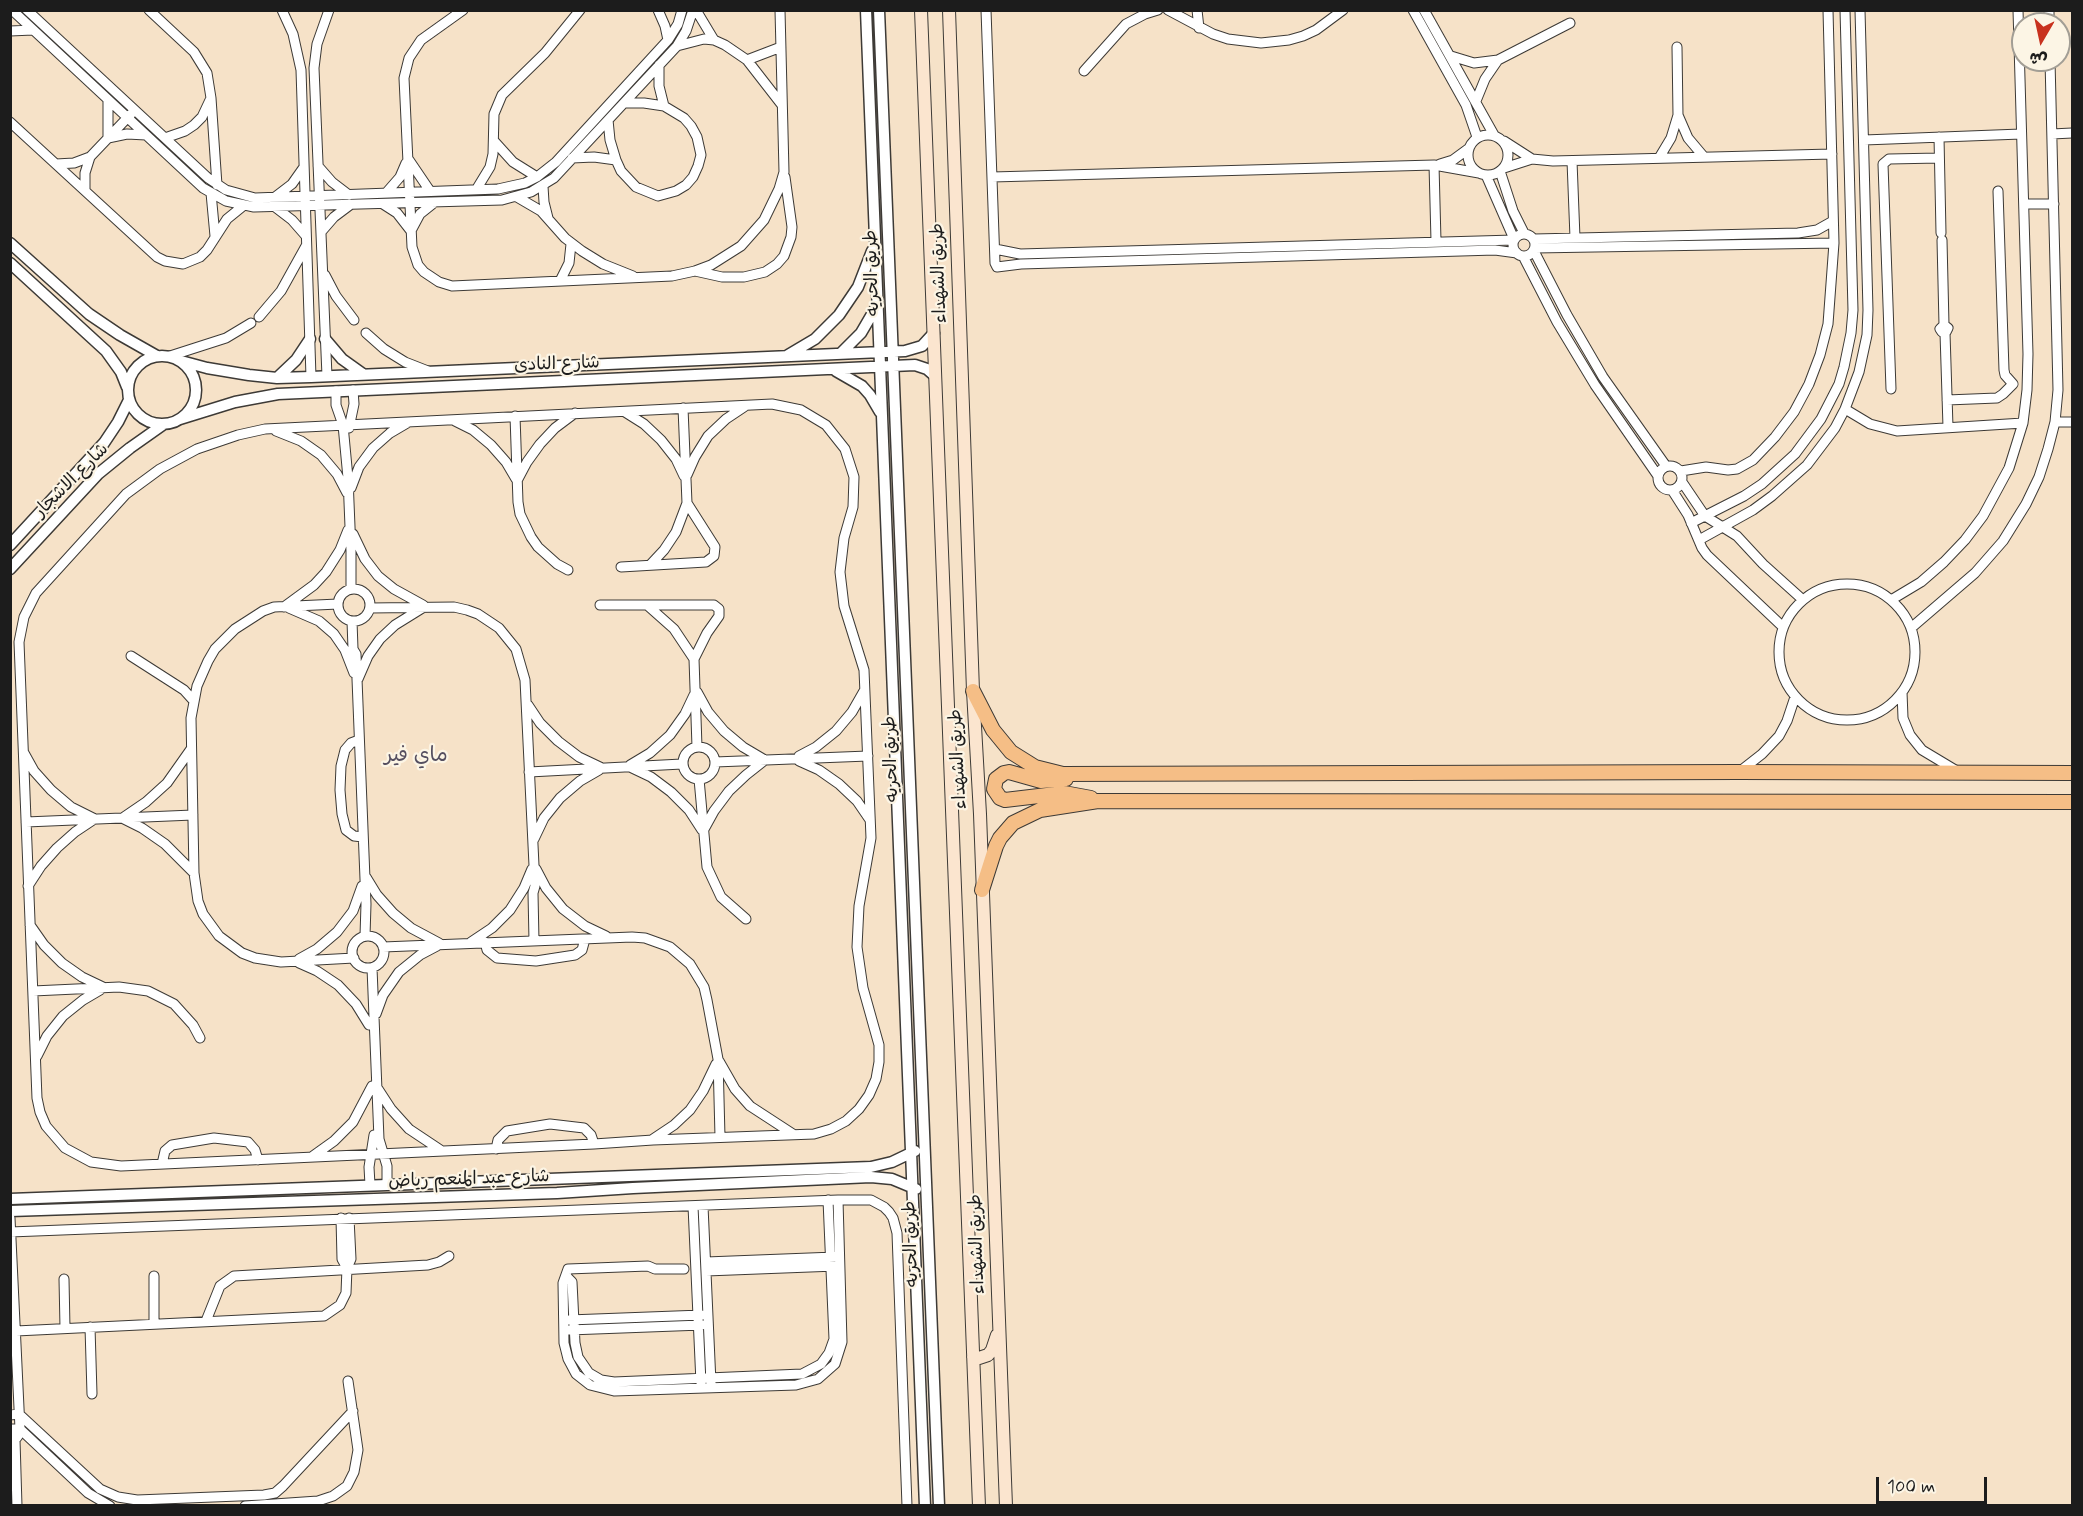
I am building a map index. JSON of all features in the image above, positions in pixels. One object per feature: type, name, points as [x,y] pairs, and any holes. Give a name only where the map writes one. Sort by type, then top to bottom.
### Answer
[{"type":"main road","name":"طريق الشهداء","points":[[921,10],[979,1506]]},
{"type":"main road","name":"طريق الشهداء","points":[[949,10],[973,691],[1006,1506]]},
{"type":"main road","points":[[973,691],[993,730],[1011,752],[1042,769],[1063,774],[2073,773]]},
{"type":"main road","points":[[1077,775],[1049,782],[1009,772],[996,779],[994,789],[996,794],[1005,800],[1064,793],[1082,795],[1098,801]]},
{"type":"main road","points":[[982,890],[996,846],[1013,823],[1040,810],[1098,801],[2073,802]]},
{"type":"main road","points":[[973,1357],[982,1358],[990,1353],[1000,1329]]},
{"type":"street","points":[[27,10],[131,114],[146,135],[211,193],[243,206],[275,202],[320,201],[350,205],[502,200],[517,197],[540,182],[668,40],[678,24],[682,10]]},
{"type":"street","points":[[149,10],[200,58],[207,73],[217,185]]},
{"type":"street","points":[[282,10],[297,45],[301,69],[311,376]]},
{"type":"street","points":[[327,376],[314,68],[319,38],[329,10]]},
{"type":"street","points":[[463,10],[421,40],[407,62],[404,78],[412,248],[418,265],[439,282],[452,286],[672,276],[695,271],[727,256],[753,234],[773,205],[784,172]]},
{"type":"street","points":[[476,189],[490,167],[494,141],[494,114],[502,95],[546,53],[580,10]]},
{"type":"street","points":[[658,10],[666,26],[668,40]]},
{"type":"street","points":[[320,201],[349,195],[512,187],[554,178],[677,46],[694,10]]},
{"type":"street","points":[[694,10],[714,40],[747,60],[782,105]]},
{"type":"street","points":[[695,271],[722,277],[744,277],[765,272],[784,256],[791,237],[784,172],[780,10]]},
{"type":"street","name":"طريق الحريه","points":[[866,10],[925,1506]]},
{"type":"street","name":"طريق الحريه","points":[[879,10],[939,1506]]},
{"type":"street","points":[[986,10],[995,263],[999,267],[1021,264],[1502,250],[1527,256],[1534,246],[1575,238],[1798,233],[1817,230],[1833,221]]},
{"type":"street","points":[[1126,24],[1130,10]]},
{"type":"street","points":[[1084,70],[1126,24],[1158,10]]},
{"type":"street","points":[[1168,10],[1199,27],[1228,39],[1275,43],[1316,30],[1343,10]]},
{"type":"street","points":[[1197,10],[1199,27]]},
{"type":"street","points":[[1413,10],[1466,105],[1476,137]]},
{"type":"street","points":[[1424,10],[1497,137],[1508,149],[1507,162],[1502,169],[1510,203],[1524,233],[1534,246],[1567,315],[1603,377],[1666,466],[1677,467],[1681,471],[1682,482],[1705,516],[1739,539],[1762,564],[1803,600]]},
{"type":"street","points":[[1681,471],[1706,467],[1728,470],[1746,466],[1775,437],[1794,411],[1817,364],[1828,324],[1834,243],[1828,10]]},
{"type":"street","points":[[1691,523],[1744,496],[1779,470],[1809,438],[1839,384],[1848,350],[1853,310],[1845,10]]},
{"type":"street","points":[[1699,540],[1772,496],[1807,465],[1835,428],[1859,372],[1867,335],[1860,10]]},
{"type":"street","points":[[1891,600],[1921,582],[1944,562],[1977,524],[2009,468],[2023,423],[2028,354],[2018,10]]},
{"type":"street","points":[[15,14],[108,100],[165,138],[217,185],[245,197],[275,202],[307,240]]},
{"type":"street","points":[[1450,56],[1474,63],[1498,60],[1570,23]]},
{"type":"street","points":[[10,31],[33,30]]},
{"type":"street","points":[[677,46],[695,40],[714,40]]},
{"type":"street","points":[[747,60],[781,47]]},
{"type":"street","points":[[1659,158],[1671,138],[1678,115],[1677,47]]},
{"type":"street","points":[[1476,101],[1485,79],[1498,60]]},
{"type":"street","points":[[659,65],[659,86],[664,106]]},
{"type":"street","points":[[1911,628],[1975,573],[2003,541],[2039,477],[2055,422],[2058,390],[2050,72]]},
{"type":"street","points":[[165,138],[194,125],[202,117],[211,98]]},
{"type":"street","points":[[108,100],[108,138]]},
{"type":"street","points":[[608,120],[610,140],[616,160],[628,180],[636,188],[658,196],[676,191],[686,185],[693,177],[700,155],[697,136],[684,118],[664,106],[624,103]]},
{"type":"street","points":[[56,164],[74,163],[90,157],[131,114]]},
{"type":"street","points":[[1678,115],[1688,138],[1704,157]]},
{"type":"street","points":[[10,122],[157,257],[165,261],[174,264],[192,261],[207,250],[227,219],[243,206]]},
{"type":"street","points":[[2052,134],[2073,133]]},
{"type":"street","points":[[108,138],[127,134],[146,135]]},
{"type":"street","points":[[1434,165],[1452,160],[1468,149],[1476,137],[1482,135],[1497,137],[1532,159]]},
{"type":"street","points":[[1864,140],[2021,135]]},
{"type":"street","points":[[1939,137],[1948,427]]},
{"type":"street","points":[[494,141],[513,162],[540,182],[548,218]]},
{"type":"street","points":[[1468,149],[1468,160],[1474,170],[1483,174],[1514,240],[1513,247],[1520,255],[1594,385],[1658,476],[1663,488],[1676,489],[1682,482]]},
{"type":"street","points":[[992,177],[1434,165],[1483,174],[1532,159],[1572,161],[1832,154]]},
{"type":"street","points":[[85,190],[85,173],[90,157]]},
{"type":"street","points":[[572,158],[594,157],[616,160]]},
{"type":"street","points":[[408,158],[417,176],[430,191]]},
{"type":"street","points":[[386,193],[400,177],[408,158]]},
{"type":"street","points":[[1891,389],[1883,164],[1889,159],[1940,158]]},
{"type":"street","points":[[1572,161],[1575,238]]},
{"type":"street","points":[[1434,165],[1436,242]]},
{"type":"street","points":[[318,166],[332,182],[349,195]]},
{"type":"street","points":[[275,202],[304,167]]},
{"type":"street","points":[[1947,400],[1997,398],[2013,384],[2004,373],[1998,191]]},
{"type":"street","points":[[211,193],[215,236]]},
{"type":"street","points":[[517,197],[534,206],[548,218],[571,244],[603,264],[638,278]]},
{"type":"street","points":[[411,231],[420,214],[435,202]]},
{"type":"street","points":[[383,204],[397,213],[411,231]]},
{"type":"street","points":[[2024,204],[2054,204]]},
{"type":"street","points":[[321,232],[334,217],[350,205]]},
{"type":"street","points":[[995,249],[1020,254],[1514,240],[1524,233]]},
{"type":"street","points":[[127,387],[132,372],[150,357],[176,358],[226,338],[255,320],[281,291],[307,240]]},
{"type":"street","points":[[786,356],[815,339],[844,308],[865,272],[874,240]]},
{"type":"street","points":[[10,243],[89,314],[157,356]]},
{"type":"street","points":[[1534,246],[1834,243]]},
{"type":"street","points":[[560,281],[569,263],[571,244]]},
{"type":"street","points":[[1851,264],[1867,264]]},
{"type":"street","points":[[13,268],[106,351],[122,372],[132,407],[142,418],[156,424],[180,419],[192,407],[197,390],[193,374],[176,358]]},
{"type":"street","points":[[323,269],[336,296],[354,320]]},
{"type":"street","points":[[840,354],[861,333],[877,306]]},
{"type":"street","points":[[366,333],[384,350],[428,371]]},
{"type":"street","name":"شارع النادى","points":[[176,358],[221,371],[277,378],[893,352],[917,349],[927,343],[934,333]]},
{"type":"street","points":[[277,378],[296,360],[310,339]]},
{"type":"street","points":[[326,339],[342,359],[363,374]]},
{"type":"street","name":"شارع النادى","points":[[180,419],[221,405],[264,396],[353,390],[915,365],[927,369],[936,376]]},
{"type":"street","points":[[517,368],[514,376],[519,383]]},
{"type":"street","points":[[496,369],[501,376],[497,384]]},
{"type":"street","points":[[832,370],[862,386],[881,414]]},
{"type":"street","points":[[346,425],[354,404],[353,390]]},
{"type":"street","points":[[336,391],[336,405],[346,425],[350,473],[348,478],[351,551],[354,560],[353,589]]},
{"type":"street","name":"شارع الاشجار","points":[[10,545],[104,443],[129,400]]},
{"type":"street","points":[[772,404],[787,406],[814,417],[837,436],[851,462],[855,492],[842,555],[841,589],[848,622],[862,660],[871,821],[870,854],[859,906],[857,947],[862,988],[879,1045],[876,1080],[859,1109],[846,1121],[814,1134],[106,1166],[84,1160],[54,1138],[40,1112],[37,1098],[19,642],[29,604],[44,583],[126,494],[160,469],[197,449],[237,435],[265,429],[410,422],[772,404]]},
{"type":"street","points":[[686,480],[695,457],[708,436],[726,419],[747,405]]},
{"type":"street","points":[[650,565],[676,532],[687,503],[683,408]]},
{"type":"street","points":[[1845,409],[1870,424],[1888,430],[1906,431],[2023,423]]},
{"type":"street","points":[[623,411],[644,423],[662,440],[676,459],[686,480]]},
{"type":"street","points":[[517,482],[527,462],[540,444],[555,428],[575,413]]},
{"type":"street","points":[[515,416],[520,514],[531,537],[547,556],[568,570]]},
{"type":"street","points":[[453,419],[473,430],[491,445],[506,462],[517,482]]},
{"type":"street","points":[[349,496],[359,467],[373,448],[390,433],[410,422]]},
{"type":"street","points":[[2055,422],[2073,422]]},
{"type":"street","name":"شارع الاشجار","points":[[10,568],[98,474],[164,424]]},
{"type":"street","points":[[265,429],[290,435],[311,447],[338,474],[349,496]]},
{"type":"street","points":[[1658,476],[1666,466]]},
{"type":"street","points":[[1671,490],[1686,511],[1707,555],[1783,627]]},
{"type":"street","points":[[621,567],[706,562],[714,556],[715,547],[687,503]]},
{"type":"street","points":[[1739,539],[1742,516]]},
{"type":"street","points":[[284,607],[314,585],[326,572],[340,550],[350,525]]},
{"type":"street","points":[[350,525],[365,559],[378,576],[394,589],[425,607]]},
{"type":"street","points":[[1847,584],[1863,586],[1877,592],[1891,600],[1911,628],[1915,658],[1908,682],[1892,704],[1865,718],[1834,719],[1820,715],[1806,707],[1795,697],[1785,681],[1779,664],[1779,645],[1783,627],[1795,608],[1817,591],[1831,586],[1847,584]]},
{"type":"street","points":[[353,589],[361,590],[368,597],[370,608],[366,616],[355,621],[343,617],[338,604],[342,594],[353,589]]},
{"type":"street","points":[[338,604],[274,607],[253,616],[224,639],[201,673],[193,700],[194,873],[195,887],[203,914],[219,936],[242,953],[255,958],[281,962],[354,958]]},
{"type":"street","points":[[600,605],[714,605],[718,607],[719,616],[694,658],[698,747]]},
{"type":"street","points":[[647,605],[674,629],[694,658]]},
{"type":"street","points":[[284,607],[319,621],[334,634],[345,650],[357,681]]},
{"type":"street","points":[[357,681],[368,656],[380,639],[394,625],[425,607]]},
{"type":"street","points":[[370,608],[454,607],[467,609],[499,628],[508,638],[520,659],[525,680],[535,886],[533,893],[537,940]]},
{"type":"street","points":[[355,621],[353,649],[356,654],[364,875],[366,904],[369,912],[368,936]]},
{"type":"street","points":[[131,656],[184,690],[193,700]]},
{"type":"street","points":[[695,690],[708,712],[724,731],[743,747],[765,760]]},
{"type":"street","points":[[628,766],[651,753],[670,735],[685,714],[695,690]]},
{"type":"street","points":[[794,759],[816,747],[836,731],[852,712],[864,690]]},
{"type":"street","points":[[1902,692],[1903,718],[1915,743],[1929,755],[1959,773]]},
{"type":"street","points":[[1739,772],[1762,754],[1779,736],[1795,697]]},
{"type":"street","points":[[526,702],[540,723],[558,741],[579,757],[602,768]]},
{"type":"street","points":[[359,740],[347,746],[343,754],[340,802],[346,830],[354,836],[363,837]]},
{"type":"street","points":[[682,764],[687,752],[698,747],[709,751],[715,762]]},
{"type":"street","points":[[22,748],[34,771],[51,790],[71,807],[95,819]]},
{"type":"street","points":[[122,818],[146,802],[167,783],[192,748]]},
{"type":"street","points":[[715,762],[868,756]]},
{"type":"street","points":[[794,759],[819,770],[839,784],[857,801],[871,821]]},
{"type":"street","points":[[703,831],[729,791],[765,760]]},
{"type":"street","points":[[682,764],[688,775],[699,779],[710,774],[715,762]]},
{"type":"street","points":[[529,772],[682,764]]},
{"type":"street","points":[[628,766],[651,777],[671,792],[689,810],[703,831]]},
{"type":"street","points":[[532,841],[544,818],[560,798],[580,781],[602,768]]},
{"type":"street","points":[[699,779],[707,867],[715,887],[729,905],[746,919]]},
{"type":"street","points":[[26,822],[193,815]]},
{"type":"street","points":[[122,818],[165,844],[194,873]]},
{"type":"street","points":[[28,886],[57,848],[95,819]]},
{"type":"street","points":[[534,864],[546,888],[563,909],[585,926],[609,938]]},
{"type":"street","points":[[471,943],[492,928],[510,910],[524,888],[534,864]]},
{"type":"street","points":[[364,875],[393,913],[421,934],[442,944]]},
{"type":"street","points":[[294,961],[317,950],[337,932],[353,911],[364,875]]},
{"type":"street","points":[[30,924],[44,945],[62,963],[82,977],[105,987]]},
{"type":"street","points":[[368,936],[378,939],[383,946],[382,960],[369,968],[358,964],[354,958],[354,945],[368,936]]},
{"type":"street","points":[[383,946],[632,937],[658,942],[681,955],[690,964],[704,987],[707,1000],[718,1059],[720,1137]]},
{"type":"street","points":[[485,942],[487,950],[497,957],[536,961],[575,955],[584,947],[585,939]]},
{"type":"street","points":[[372,1023],[384,995],[399,972],[420,956],[442,944]]},
{"type":"street","points":[[294,961],[317,971],[338,985],[372,1023]]},
{"type":"street","points":[[369,968],[374,1086],[374,1139],[369,1167],[371,1200]]},
{"type":"street","points":[[36,1059],[47,1036],[63,1016],[83,1000],[105,987]]},
{"type":"street","points":[[33,991],[105,987],[134,988],[161,996],[184,1014],[200,1038]]},
{"type":"street","points":[[718,1059],[735,1089],[750,1107],[794,1134]]},
{"type":"street","points":[[652,1140],[674,1125],[690,1110],[703,1091],[718,1059]]},
{"type":"street","points":[[374,1086],[409,1129],[442,1151]]},
{"type":"street","points":[[374,1086],[379,1139],[388,1172],[388,1200]]},
{"type":"street","points":[[312,1157],[334,1142],[348,1127],[374,1086]]},
{"type":"street","points":[[496,1149],[498,1140],[507,1131],[550,1124],[584,1128],[591,1135],[594,1144]]},
{"type":"street","points":[[162,1164],[165,1151],[171,1145],[207,1139],[248,1142],[255,1150],[258,1160]]},
{"type":"street","name":"شارع عبد المنعم رياض","points":[[10,1198],[871,1167],[925,1150]]},
{"type":"street","name":"شارع عبد المنعم رياض","points":[[10,1211],[388,1200],[871,1177],[892,1179],[912,1188],[926,1189]]},
{"type":"street","points":[[11,1232],[833,1200],[863,1199],[878,1203],[889,1212],[896,1225],[907,1506]]},
{"type":"street","points":[[684,1269],[655,1269],[649,1266],[570,1268],[567,1270],[567,1276],[572,1282],[569,1320],[564,1331],[565,1351],[571,1367],[582,1380],[597,1388],[614,1391],[795,1375],[808,1372],[821,1364],[834,1340],[836,1262],[833,1200]]},
{"type":"street","points":[[698,1206],[706,1267],[703,1320]]},
{"type":"street","points":[[698,1206],[706,1383]]},
{"type":"street","points":[[10,1218],[16,1331],[14,1433],[17,1506]]},
{"type":"street","points":[[16,1331],[324,1316],[336,1310],[344,1299],[347,1287],[347,1268],[351,1259],[345,1218]]},
{"type":"street","points":[[206,1321],[220,1286],[234,1276],[428,1265],[449,1256]]},
{"type":"street","points":[[706,1267],[836,1262]]},
{"type":"street","points":[[154,1276],[154,1324]]},
{"type":"street","points":[[64,1279],[65,1328]]},
{"type":"street","points":[[569,1320],[703,1320]]},
{"type":"street","points":[[569,1320],[574,1330],[580,1363],[589,1373],[601,1380],[706,1383]]},
{"type":"street","points":[[564,1331],[703,1320]]},
{"type":"street","points":[[90,1327],[92,1394]]},
{"type":"street","points":[[15,1414],[94,1485],[111,1495],[137,1500],[318,1501],[333,1496],[347,1486],[358,1458],[348,1381]]},
{"type":"street","points":[[245,1506],[250,1500],[279,1490],[353,1411]]},
{"type":"street","points":[[14,1433],[88,1493],[110,1506]]},
{"type":"district","name":"ماي فير","points":[[416,757]]}]
